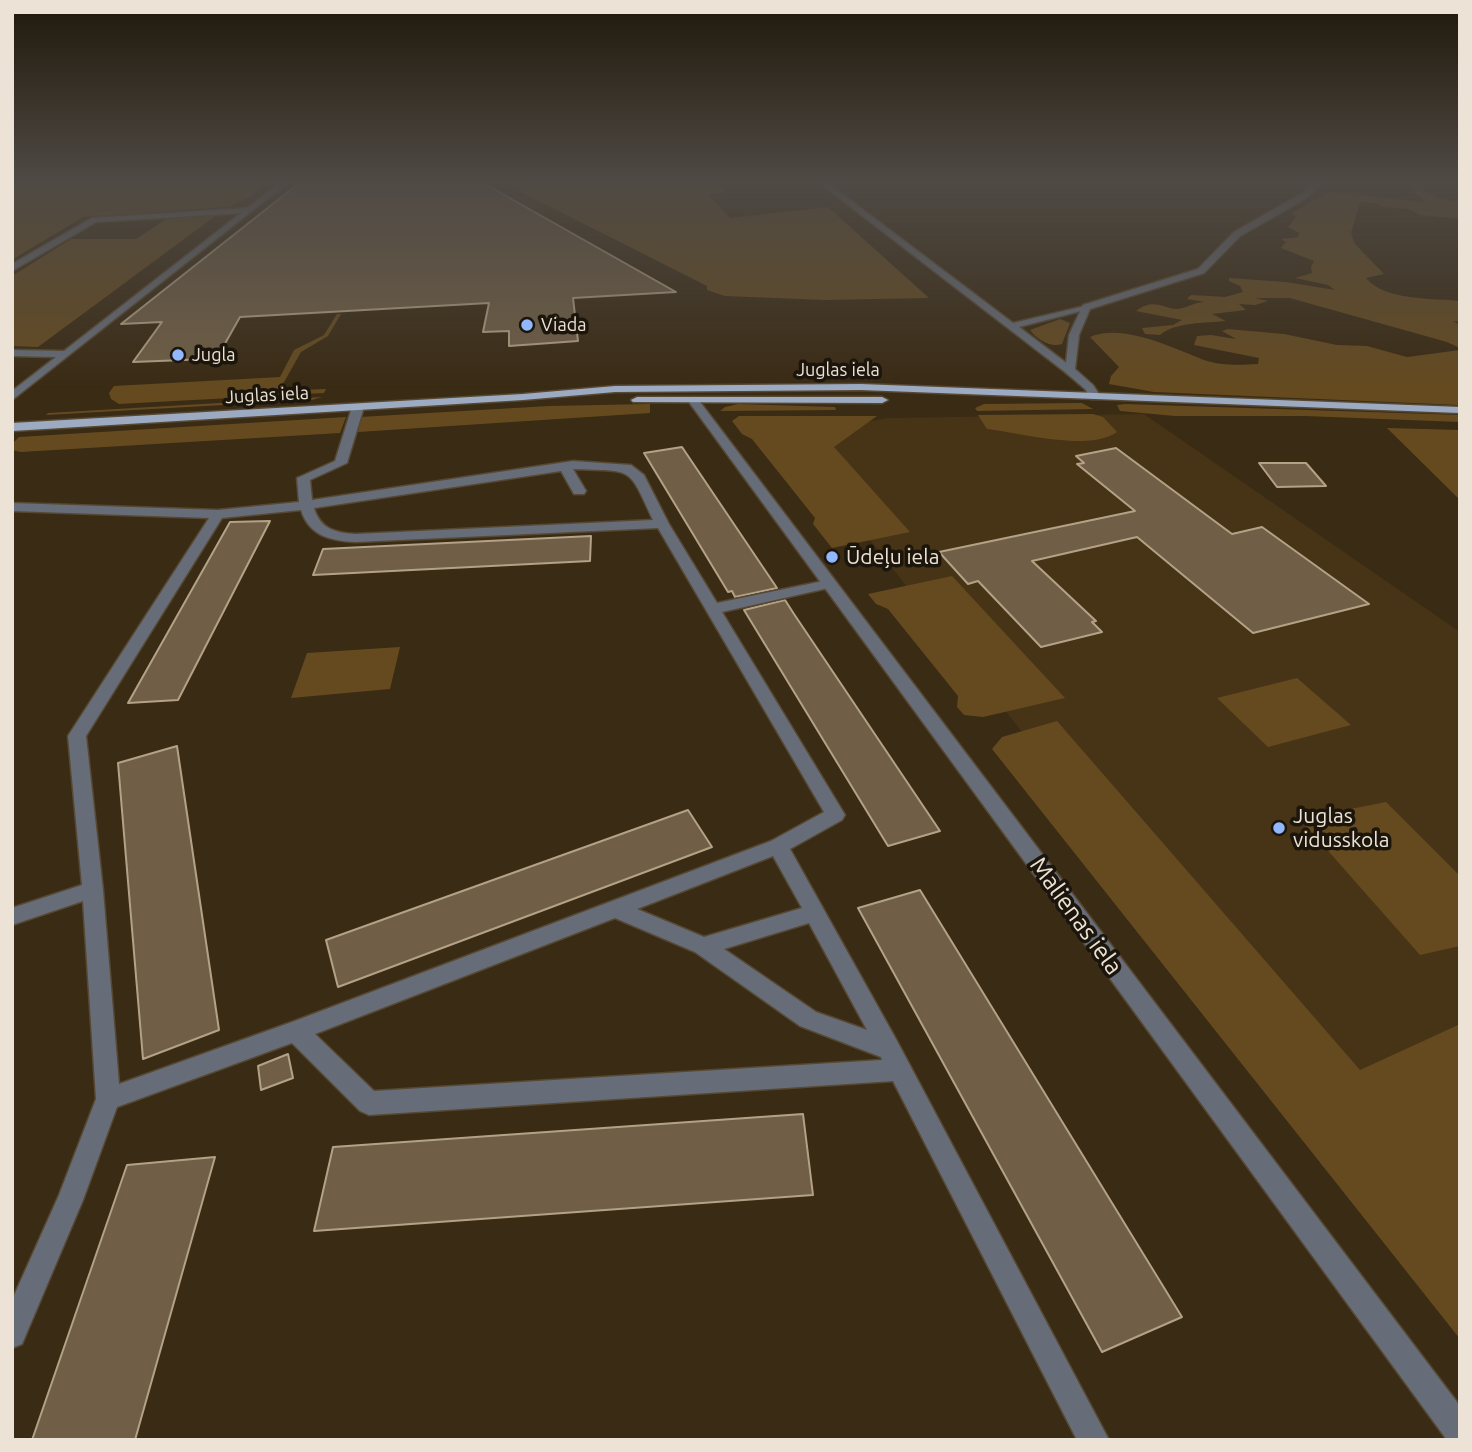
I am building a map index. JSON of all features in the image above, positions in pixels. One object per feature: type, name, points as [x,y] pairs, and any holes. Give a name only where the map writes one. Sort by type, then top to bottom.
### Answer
[{"type":"main road","name":"Juglas iela","points":[[12,427],[523,397],[558,400],[693,393],[933,400],[1026,396],[1095,397],[1460,410]]},
{"type":"street","points":[[12,268],[39,252]]},
{"type":"street","points":[[12,397],[196,252]]},
{"type":"street","points":[[914,252],[1069,370],[1089,387],[1095,397]]},
{"type":"street","points":[[1013,326],[1086,307],[1201,271],[1220,252]]},
{"type":"street","points":[[1069,370],[1074,335],[1086,307]]},
{"type":"street","points":[[12,353],[65,354]]},
{"type":"street","name":"Malienas iela","points":[[693,393],[828,584],[1460,1432]]},
{"type":"street","points":[[358,407],[341,463],[303,478],[305,506],[310,521],[324,533],[342,538],[662,524]]},
{"type":"street","points":[[565,466],[579,491]]},
{"type":"street","points":[[12,507],[218,514],[305,506],[565,466],[627,468],[638,475],[662,524],[835,814],[778,846],[296,1031],[108,1099]]},
{"type":"street","points":[[12,1334],[70,1200],[108,1099],[93,890],[77,736],[218,514]]},
{"type":"street","points":[[713,609],[828,584]]},
{"type":"street","points":[[778,846],[1094,1440]]},
{"type":"street","points":[[12,917],[93,890]]},
{"type":"street","points":[[615,909],[703,946],[808,1019],[894,1060]]},
{"type":"street","points":[[703,946],[815,913]]},
{"type":"street","points":[[296,1031],[369,1103],[894,1060]]},
{"type":"shaded area","points":[[12,252],[26,252],[12,260]]},
{"type":"shaded area","points":[[51,252],[167,252],[38,347],[12,346],[12,276]]},
{"type":"shaded area","points":[[639,252],[878,252],[929,298],[825,300],[725,296],[707,290],[707,286]]},
{"type":"shaded area","points":[[1291,252],[1363,252],[1384,274],[1366,278],[1385,291],[1410,297],[1460,301],[1460,322],[1453,321],[1460,325],[1460,348],[1290,298],[1255,298],[1268,301],[1255,305],[1239,304],[1246,310],[1212,314],[1226,321],[1182,325],[1160,335],[1145,334],[1142,328],[1173,325],[1182,320],[1136,311],[1150,304],[1177,309],[1205,302],[1187,299],[1191,295],[1225,297],[1243,292],[1240,286],[1229,281],[1229,278],[1286,282],[1335,290],[1328,285],[1295,278],[1312,273],[1314,261]]},
{"type":"shaded area","points":[[337,314],[341,314],[328,336],[301,352],[279,391],[326,389],[324,393],[119,404],[111,399],[109,393],[114,386],[280,377],[294,350],[324,335]]},
{"type":"shaded area","points":[[1060,319],[1070,323],[1062,344],[1044,342],[1030,330]]},
{"type":"shaded area","points":[[1228,329],[1284,334],[1337,345],[1367,346],[1407,357],[1460,350],[1460,405],[1154,392],[1109,384],[1111,376],[1119,367],[1090,337],[1103,333],[1132,335],[1211,362],[1231,365],[1258,364],[1259,358],[1194,345],[1197,336],[1236,339],[1222,331]]},
{"type":"shaded area","points":[[322,397],[312,400],[46,415],[48,413]]},
{"type":"shaded area","points":[[1082,403],[1093,409],[977,411],[975,408],[984,404]]},
{"type":"shaded area","points":[[650,404],[650,413],[358,432],[360,417],[549,406]]},
{"type":"shaded area","points":[[738,404],[835,407],[836,410],[720,411]]},
{"type":"shaded area","points":[[1117,405],[1460,415],[1460,422],[1305,416],[1175,416],[1120,411]]},
{"type":"shaded area","points":[[1093,414],[1103,417],[1117,432],[1090,441],[1054,440],[987,429],[978,415]]},
{"type":"shaded area","name":"Juglas vidusskola","points":[[1144,414],[1460,632],[1460,1024],[1309,1094],[789,438],[887,418]]},
{"type":"shaded area","points":[[739,416],[877,416],[834,447],[910,532],[832,548],[813,524],[815,518],[752,439],[742,434],[732,421]]},
{"type":"shaded area","points":[[346,417],[340,433],[21,452],[12,450],[12,444],[19,437]]},
{"type":"shaded area","points":[[1387,428],[1460,430],[1460,500]]},
{"type":"shaded area","points":[[952,576],[1065,698],[983,717],[964,715],[957,707],[958,696],[888,609],[876,604],[868,594]]},
{"type":"shaded area","points":[[400,647],[390,689],[291,698],[307,653]]},
{"type":"shaded area","points":[[1297,678],[1351,725],[1268,747],[1217,698]]},
{"type":"shaded area","points":[[1057,721],[1360,1070],[1460,1024],[1460,1339],[992,749],[1002,737]]},
{"type":"shaded area","points":[[1386,802],[1460,876],[1460,946],[1420,955],[1300,819]]},
{"type":"building","points":[[212,252],[605,252],[676,292],[573,298],[578,341],[509,346],[509,331],[483,332],[489,303],[240,317],[218,356],[212,356],[210,359],[133,362],[162,322],[121,324]]},
{"type":"building","points":[[682,447],[777,588],[735,597],[732,591],[728,592],[644,453]]},
{"type":"building","points":[[1116,448],[1232,534],[1262,527],[1369,604],[1253,633],[1137,537],[1032,561],[1096,621],[1092,622],[1102,632],[1041,647],[978,581],[968,584],[939,552],[1135,511],[1077,464],[1084,463],[1076,456]]},
{"type":"building","points":[[1259,463],[1306,463],[1326,486],[1277,487]]},
{"type":"building","points":[[270,521],[178,700],[128,703],[230,522]]},
{"type":"building","points":[[591,536],[590,561],[313,575],[323,549]]},
{"type":"building","points":[[785,600],[940,831],[888,846],[744,610]]},
{"type":"building","points":[[177,746],[219,1030],[143,1059],[118,763]]},
{"type":"building","points":[[688,810],[712,847],[338,987],[326,940]]},
{"type":"building","points":[[920,890],[1182,1317],[1102,1352],[858,908]]},
{"type":"building","points":[[288,1054],[293,1078],[261,1090],[258,1066]]},
{"type":"building","points":[[803,1114],[813,1195],[314,1231],[333,1147]]},
{"type":"building","points":[[215,1157],[135,1440],[32,1440],[127,1165]]},
{"type":"place","name":"Viada","points":[[527,325]]},
{"type":"place","name":"Jugla","points":[[178,355]]},
{"type":"place","name":"Ūdeļu iela","points":[[832,557]]},
{"type":"place","name":"Juglas vidusskola","points":[[1279,828]]}]
